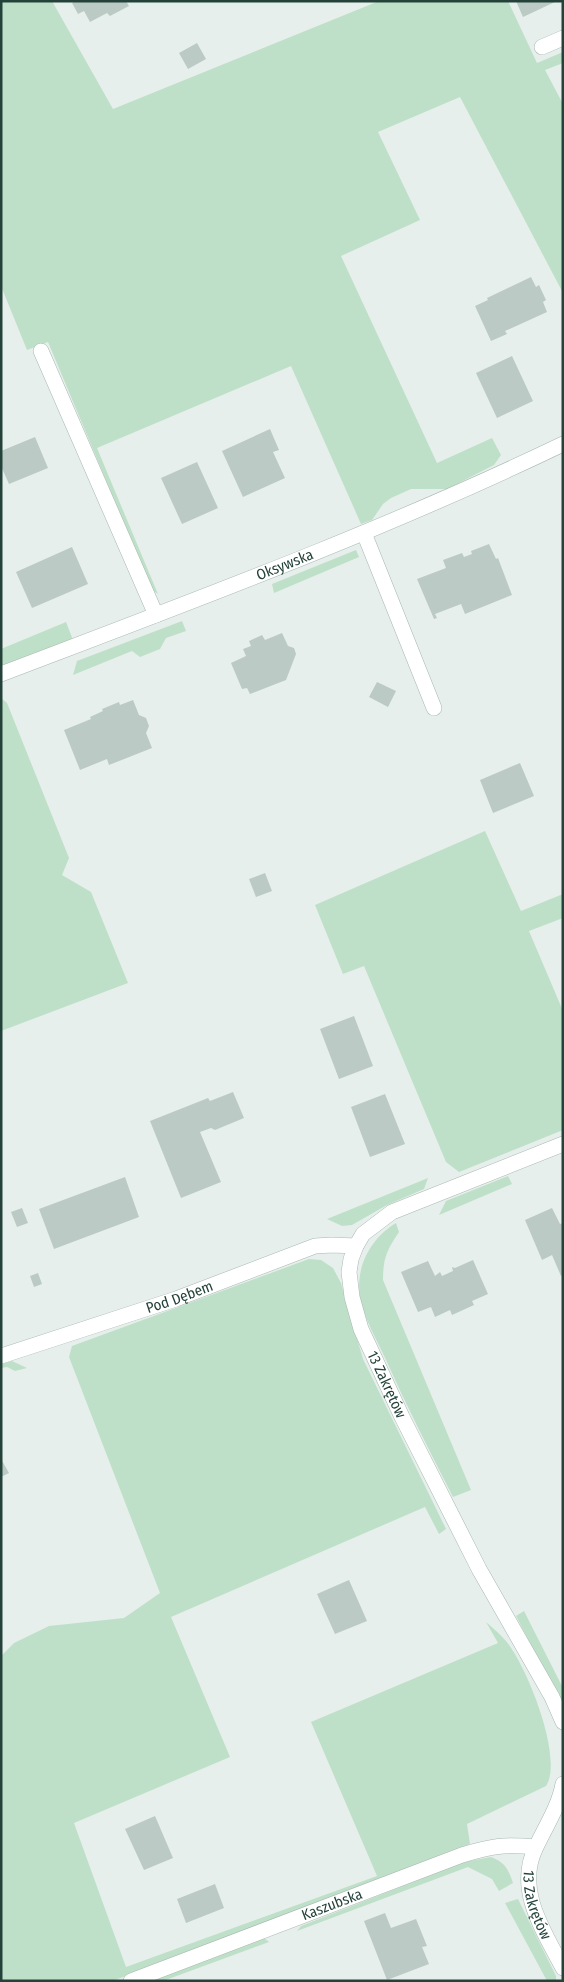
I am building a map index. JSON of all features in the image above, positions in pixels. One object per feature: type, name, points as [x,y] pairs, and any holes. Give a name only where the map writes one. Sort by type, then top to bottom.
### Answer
[{"type":"street","points":[[542,47],[563,38]]},
{"type":"street","points":[[41,351],[156,615]]},
{"type":"street","name":"Oksywska","points":[[1,674],[364,533],[500,474],[563,444]]},
{"type":"street","points":[[364,533],[434,708]]},
{"type":"street","name":"13 Zakrętów","points":[[563,1144],[392,1212],[363,1234],[351,1258],[349,1272],[352,1297],[362,1329],[402,1417],[479,1569],[552,1697],[563,1722]]},
{"type":"street","name":"Pod Dębem","points":[[1,1356],[176,1299],[315,1246],[332,1244],[356,1246]]},
{"type":"street","name":"13 Zakrętów","points":[[562,1788],[552,1815],[536,1847],[527,1874],[529,1888],[541,1926],[563,1968]]},
{"type":"street","name":"Kaszubska","points":[[131,1981],[462,1855],[492,1846],[536,1847]]},
{"type":"green space","points":[[1,1],[52,1],[113,109],[379,1],[508,1],[537,63],[563,52],[563,63],[545,70],[563,104],[563,293],[460,97],[378,132],[420,220],[341,256],[437,463],[492,438],[501,455],[494,465],[447,489],[411,489],[391,498],[383,504],[372,520],[361,524],[291,366],[97,448],[158,594],[152,590],[48,342],[27,350],[1,286]]},
{"type":"green space","points":[[356,550],[359,557],[274,593],[272,584]]},
{"type":"green space","points":[[182,621],[186,631],[166,638],[160,649],[140,657],[132,651],[73,675],[77,661]]},
{"type":"green space","points":[[66,622],[73,640],[1,667],[1,649]]},
{"type":"green space","points":[[1,698],[7,703],[69,858],[62,875],[91,892],[128,983],[1,1031]]},
{"type":"green space","points":[[485,831],[521,911],[563,894],[563,918],[529,931],[563,1011],[563,1130],[459,1172],[446,1162],[364,966],[343,974],[315,905]]},
{"type":"green space","points":[[508,1176],[512,1184],[439,1215],[446,1201]]},
{"type":"green space","points":[[428,1178],[424,1189],[387,1205],[352,1225],[342,1226],[327,1219]]},
{"type":"green space","points":[[396,1223],[399,1232],[386,1254],[383,1280],[471,1490],[453,1497],[371,1329],[360,1297],[360,1275],[367,1254],[379,1237]]},
{"type":"green space","points":[[309,1259],[321,1260],[333,1268],[341,1283],[363,1359],[446,1529],[439,1534],[425,1507],[171,1617],[230,1757],[74,1823],[126,1967],[377,1876],[311,1722],[498,1643],[486,1622],[504,1638],[524,1670],[533,1691],[547,1735],[550,1755],[550,1773],[546,1786],[467,1824],[470,1844],[204,1948],[112,1981],[1,1981],[1,1656],[14,1643],[49,1626],[124,1618],[160,1593],[69,1357],[72,1346]]},
{"type":"green space","points":[[12,1361],[27,1368],[15,1371],[7,1367],[1,1368],[1,1364]]},
{"type":"green space","points":[[524,1611],[563,1688],[563,1706],[516,1616]]},
{"type":"green space","points":[[491,1857],[506,1867],[513,1883],[499,1891],[492,1879],[468,1867],[297,1931],[301,1926],[464,1862]]},
{"type":"green space","points":[[518,1899],[556,1976],[556,1981],[547,1981],[505,1903]]},
{"type":"green space","points":[[264,1938],[269,1942],[163,1981],[147,1981]]},
{"type":"building","points":[[76,1],[126,1],[129,6],[110,16],[107,13],[90,22],[84,11],[78,14],[72,3]]},
{"type":"building","points":[[516,1],[557,1],[523,17]]},
{"type":"building","points":[[197,43],[206,59],[188,69],[179,53]]},
{"type":"building","points":[[531,277],[536,287],[539,285],[546,300],[543,302],[547,312],[505,331],[507,334],[491,341],[475,306],[488,300],[487,298]]},
{"type":"building","points":[[512,356],[533,401],[497,418],[476,373]]},
{"type":"building","points":[[270,429],[279,450],[273,452],[285,478],[243,497],[222,451]]},
{"type":"building","points":[[35,437],[48,468],[9,484],[1,466],[1,451]]},
{"type":"building","points":[[197,462],[218,508],[182,524],[161,478]]},
{"type":"building","points":[[489,544],[496,559],[498,558],[512,595],[465,614],[461,604],[435,614],[437,618],[434,619],[417,579],[446,568],[443,560],[462,553],[464,557],[472,554],[471,551]]},
{"type":"building","points":[[72,547],[88,584],[32,608],[16,572]]},
{"type":"building","points":[[282,633],[288,646],[294,648],[296,654],[286,680],[250,694],[247,688],[242,689],[231,663],[246,656],[243,649],[251,646],[249,641],[262,635],[265,640]]},
{"type":"building","points":[[377,682],[396,691],[388,707],[369,697]]},
{"type":"building","points":[[133,700],[139,715],[146,718],[149,726],[146,733],[152,748],[109,765],[107,759],[80,770],[64,730],[91,719],[90,717],[103,711],[102,709],[119,702],[120,705]]},
{"type":"building","points":[[520,763],[534,796],[493,813],[480,780]]},
{"type":"building","points":[[265,873],[272,891],[256,897],[249,879]]},
{"type":"building","points":[[354,1016],[373,1066],[339,1079],[320,1029]]},
{"type":"building","points":[[233,1092],[244,1118],[215,1130],[211,1128],[200,1132],[221,1182],[181,1198],[150,1121],[208,1098],[210,1101]]},
{"type":"building","points":[[385,1094],[405,1144],[370,1157],[351,1107]]},
{"type":"building","points":[[125,1177],[139,1217],[54,1249],[39,1209]]},
{"type":"building","points":[[22,1208],[28,1223],[17,1227],[11,1212]]},
{"type":"building","points":[[552,1208],[560,1224],[563,1223],[563,1275],[561,1276],[552,1255],[542,1260],[525,1220]]},
{"type":"building","points":[[473,1260],[488,1294],[472,1301],[474,1305],[452,1315],[450,1310],[435,1317],[431,1307],[418,1312],[401,1272],[428,1261],[435,1276],[440,1272],[442,1276],[453,1271],[452,1267],[455,1268]]},
{"type":"building","points":[[38,1273],[42,1284],[34,1287],[30,1276]]},
{"type":"building","points":[[1,1459],[9,1473],[1,1477]]},
{"type":"building","points":[[349,1580],[367,1621],[335,1634],[317,1594]]},
{"type":"building","points":[[155,1816],[173,1858],[144,1870],[125,1829]]},
{"type":"building","points":[[215,1884],[224,1908],[186,1923],[177,1899]]},
{"type":"building","points":[[385,1913],[391,1928],[416,1919],[427,1946],[422,1947],[429,1964],[387,1980],[364,1921]]}]
